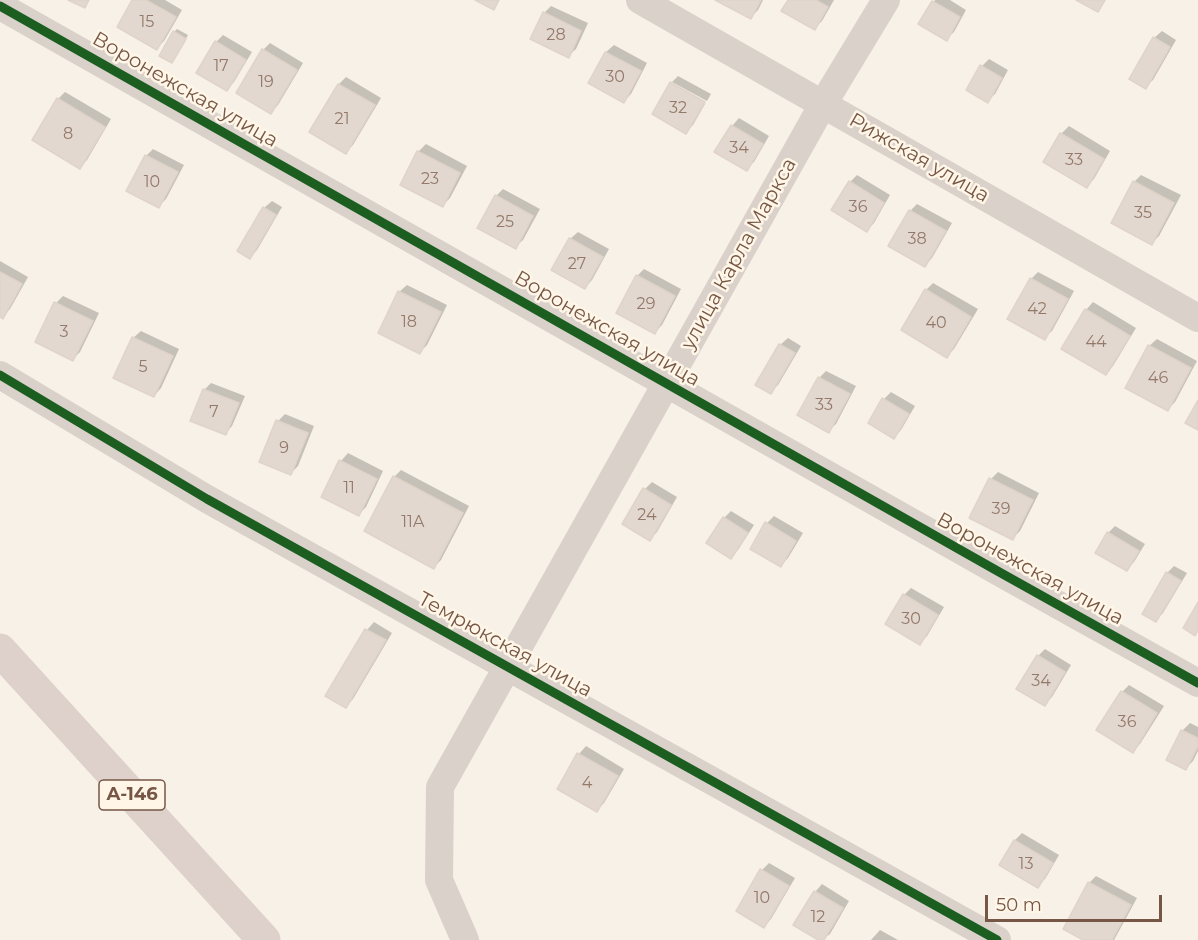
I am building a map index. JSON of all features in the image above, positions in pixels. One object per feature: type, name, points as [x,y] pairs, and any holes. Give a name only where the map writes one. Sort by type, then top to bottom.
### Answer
[{"type":"highway","name":"А-146","points":[[0,650],[264,940]]},
{"type":"street","name":"Рижская улица","points":[[640,0],[1198,318]]},
{"type":"street","name":"улица Карла Маркса","points":[[465,940],[439,880],[440,787],[823,104],[886,0]]},
{"type":"street","name":"Воронежская улица","points":[[0,6],[1198,683]]},
{"type":"street","name":"Темрюкская улица","points":[[0,375],[207,499],[997,940]]},
{"type":"building","points":[[68,0],[89,0],[85,8]]},
{"type":"building","points":[[132,0],[146,0],[176,17],[157,50],[117,27]]},
{"type":"building","points":[[475,0],[499,0],[494,10]]},
{"type":"building","points":[[715,0],[761,0],[751,19]]},
{"type":"building","points":[[788,0],[816,0],[828,7],[815,30],[781,11]]},
{"type":"building","points":[[1076,0],[1105,0],[1098,12]]},
{"type":"building","points":[[932,1],[960,17],[947,41],[918,24]]},
{"type":"building","points":[[543,12],[581,31],[569,58],[530,39]]},
{"type":"building","points":[[173,31],[186,39],[172,63],[159,56]]},
{"type":"building","points":[[1153,37],[1170,47],[1146,89],[1129,79]]},
{"type":"building","points":[[215,41],[246,60],[227,91],[196,73]]},
{"type":"building","points":[[262,49],[297,70],[271,114],[236,93]]},
{"type":"building","points":[[605,52],[641,71],[624,103],[588,83]]},
{"type":"building","points":[[980,65],[1002,78],[988,103],[966,90]]},
{"type":"building","points":[[670,82],[705,102],[686,134],[652,114]]},
{"type":"building","points":[[338,84],[375,105],[346,154],[309,132]]},
{"type":"building","points":[[57,98],[105,127],[80,169],[32,140]]},
{"type":"building","points":[[731,125],[763,144],[747,171],[714,152]]},
{"type":"building","points":[[1060,133],[1104,159],[1087,188],[1043,162]]},
{"type":"building","points":[[417,151],[460,173],[443,207],[400,185]]},
{"type":"building","points":[[145,155],[178,172],[159,208],[126,191]]},
{"type":"building","points":[[849,181],[884,203],[867,232],[831,210]]},
{"type":"building","points":[[1133,181],[1174,203],[1152,245],[1111,223]]},
{"type":"building","points":[[495,195],[533,216],[516,249],[477,228]]},
{"type":"building","points":[[263,207],[276,215],[250,259],[237,251]]},
{"type":"building","points":[[909,210],[946,231],[925,267],[888,246]]},
{"type":"building","points":[[569,238],[603,257],[585,289],[551,270]]},
{"type":"building","points":[[0,272],[22,284],[3,319],[0,317]]},
{"type":"building","points":[[636,275],[675,296],[655,334],[616,313]]},
{"type":"building","points":[[1030,278],[1068,299],[1045,340],[1007,319]]},
{"type":"building","points":[[925,289],[971,317],[947,358],[901,330]]},
{"type":"building","points":[[398,291],[441,312],[420,354],[378,333]]},
{"type":"building","points":[[54,302],[93,321],[73,361],[35,342]]},
{"type":"building","points":[[1085,309],[1130,336],[1106,375],[1061,349]]},
{"type":"building","points":[[132,337],[173,356],[154,397],[113,378]]},
{"type":"building","points":[[779,344],[795,353],[771,394],[755,385]]},
{"type":"building","points":[[1148,345],[1191,368],[1168,411],[1125,388]]},
{"type":"building","points":[[818,377],[850,394],[829,433],[797,415]]},
{"type":"building","points":[[203,389],[239,403],[226,435],[190,421]]},
{"type":"building","points":[[882,398],[909,414],[894,439],[868,423]]},
{"type":"building","points":[[1198,400],[1198,430],[1185,423]]},
{"type":"building","points":[[276,420],[308,433],[291,475],[259,462]]},
{"type":"building","points":[[339,460],[377,479],[359,516],[321,497]]},
{"type":"building","points":[[393,476],[463,513],[434,569],[364,531]]},
{"type":"building","points":[[989,478],[1033,500],[1013,540],[969,518]]},
{"type":"building","points":[[643,488],[671,505],[650,541],[622,524]]},
{"type":"building","points":[[723,517],[748,533],[731,559],[706,543]]},
{"type":"building","points":[[765,522],[796,541],[781,567],[750,549]]},
{"type":"building","points":[[1107,532],[1139,551],[1127,571],[1095,553]]},
{"type":"building","points":[[1166,572],[1181,581],[1156,622],[1142,614]]},
{"type":"building","points":[[903,594],[938,615],[920,645],[885,624]]},
{"type":"building","points":[[1198,602],[1198,630],[1195,636],[1183,628]]},
{"type":"building","points":[[365,629],[386,640],[346,708],[325,696]]},
{"type":"building","points":[[1037,655],[1065,672],[1045,706],[1016,689]]},
{"type":"building","points":[[1121,691],[1157,713],[1133,753],[1096,730]]},
{"type":"building","points":[[1181,730],[1198,738],[1198,746],[1186,770],[1166,760]]},
{"type":"building","points":[[577,753],[618,776],[597,812],[557,789]]},
{"type":"building","points":[[1014,840],[1053,863],[1038,888],[999,865]]},
{"type":"building","points":[[760,869],[789,886],[764,928],[736,911]]},
{"type":"building","points":[[1088,882],[1131,905],[1112,940],[1083,940],[1063,929]]},
{"type":"building","points":[[814,891],[843,908],[824,940],[818,940],[793,925]]},
{"type":"cycle path","points":[[0,6],[1198,683]]},
{"type":"cycle path","points":[[0,375],[207,499],[997,940]]}]
